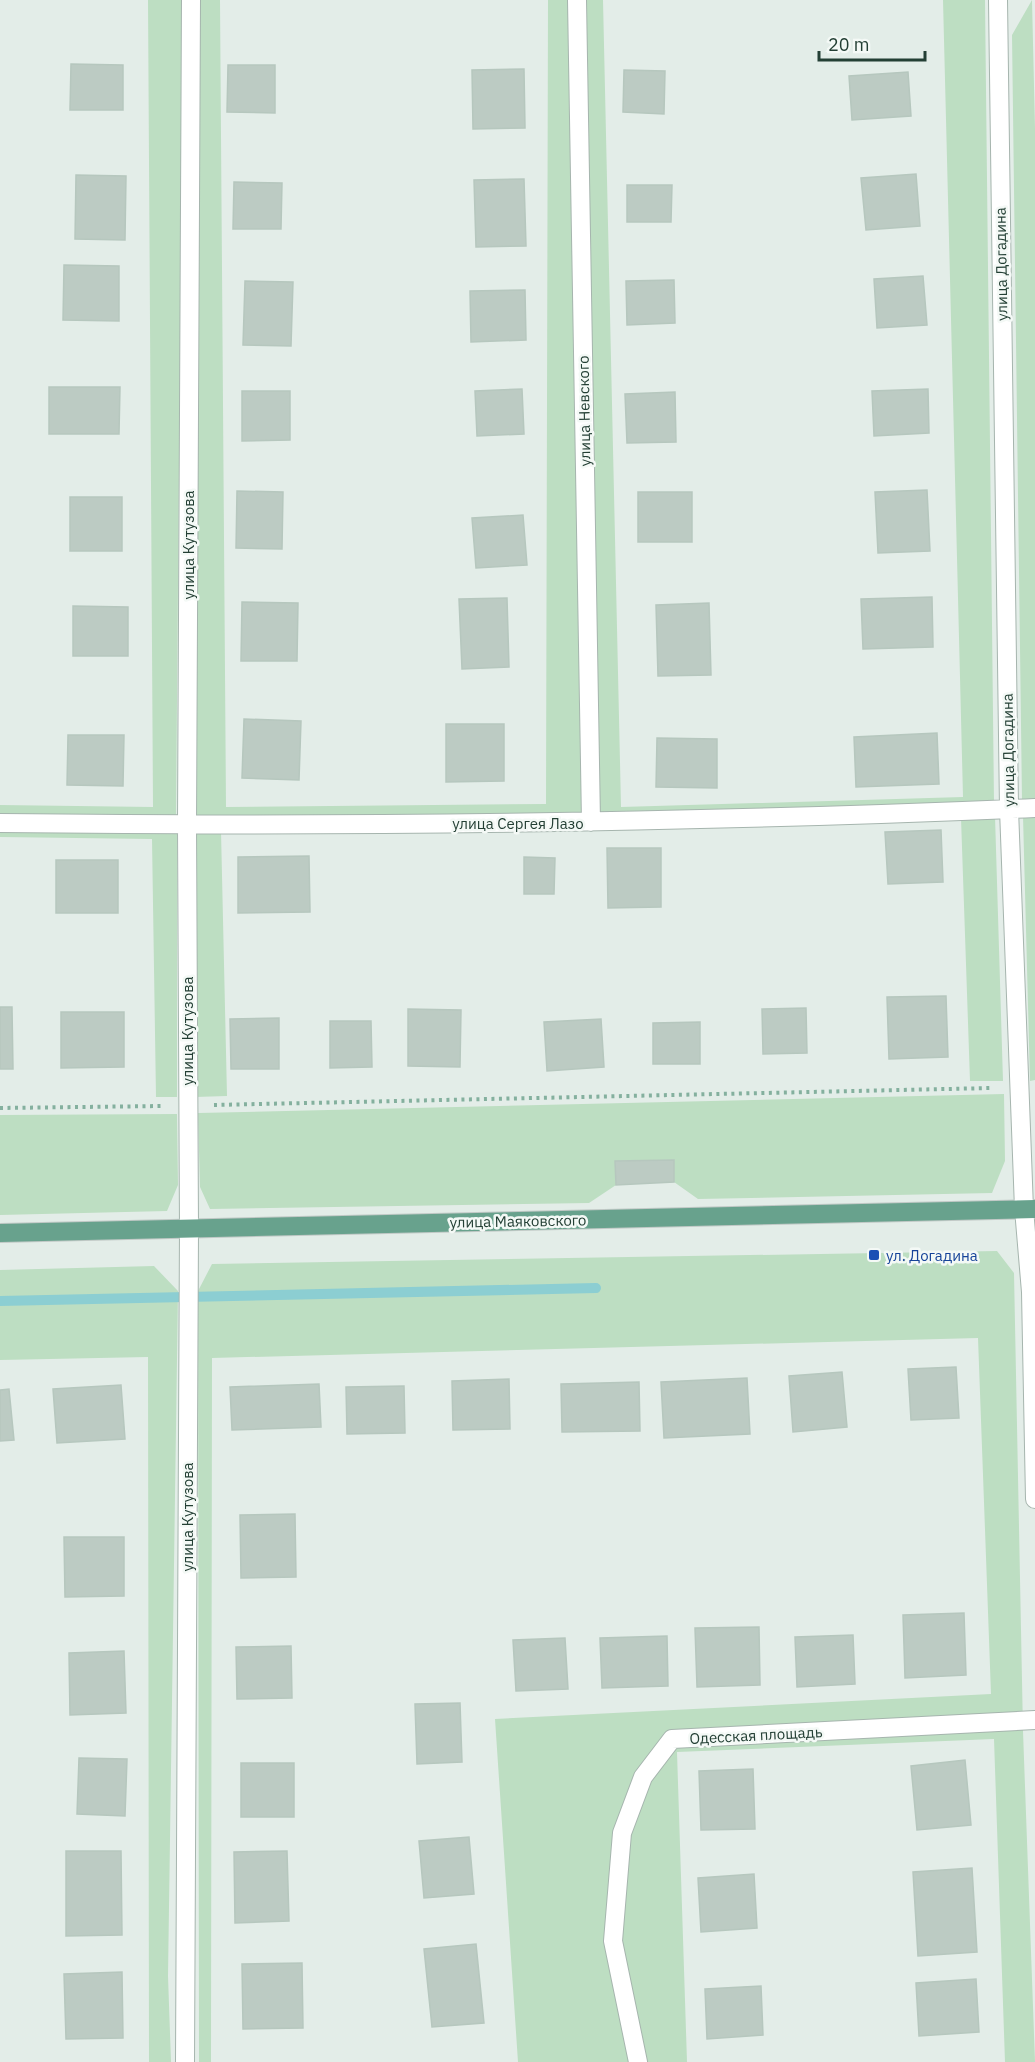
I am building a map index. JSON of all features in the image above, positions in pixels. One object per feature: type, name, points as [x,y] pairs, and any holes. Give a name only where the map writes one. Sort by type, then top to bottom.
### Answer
[{"type":"main road","name":"улица Маяковского","points":[[0,1233],[1030,1209]]},
{"type":"street","name":"улица Кутузова","points":[[185,2062],[191,0]]},
{"type":"street","name":"улица Невского","points":[[577,0],[591,822]]},
{"type":"street","name":"улица Догадина","points":[[998,0],[1009,809],[1020,1088],[1030,1209],[1035,1499]]},
{"type":"street","name":"улица Сергея Лазо","points":[[0,823],[187,825],[591,822],[1035,808]]},
{"type":"street","name":"Одесская площадь","points":[[638,2062],[613,1941],[622,1833],[643,1777],[672,1739],[1035,1720]]},
{"type":"path","points":[[0,1108],[1020,1088]]},
{"type":"green space","points":[[148,0],[183,0],[176,818],[0,815],[0,805],[153,807]]},
{"type":"green space","points":[[199,0],[220,0],[226,807],[546,804],[548,0],[569,0],[583,815],[195,818]]},
{"type":"green space","points":[[583,0],[603,0],[621,807],[963,797],[943,0],[985,0],[994,802],[598,815]]},
{"type":"green space","points":[[1032,0],[1035,129],[1035,801],[1022,801],[1012,35]]},
{"type":"green space","points":[[1035,815],[1035,1080],[1030,1081],[1023,816]]},
{"type":"green space","points":[[995,816],[1003,1081],[970,1081],[961,818]]},
{"type":"green space","points":[[0,831],[177,833],[177,1097],[156,1097],[152,839],[0,837]]},
{"type":"green space","points":[[221,831],[227,1096],[195,1097],[195,832]]},
{"type":"green space","points":[[1004,1094],[1005,1161],[992,1193],[698,1199],[674,1182],[673,1160],[615,1161],[616,1185],[589,1203],[210,1209],[200,1187],[198,1113]]},
{"type":"green space","points":[[177,1114],[178,1185],[167,1211],[0,1215],[0,1115]]},
{"type":"green space","points":[[997,1251],[1014,1273],[1023,1731],[1035,2062],[1005,2062],[994,1739],[677,1752],[687,2062],[518,2062],[495,1719],[991,1694],[978,1338],[212,1358],[211,2062],[199,2062],[198,1291],[212,1264]]},
{"type":"green space","points":[[154,1266],[178,1291],[168,1976],[171,2062],[149,2062],[148,1357],[0,1360],[0,1270]]},
{"type":"building","points":[[71,64],[123,65],[123,110],[70,110]]},
{"type":"building","points":[[228,65],[275,65],[275,113],[227,112]]},
{"type":"building","points":[[524,69],[525,128],[473,129],[472,70]]},
{"type":"building","points":[[624,70],[665,71],[664,114],[623,112]]},
{"type":"building","points":[[908,72],[911,116],[852,120],[849,76]]},
{"type":"building","points":[[916,174],[920,226],[866,230],[861,178]]},
{"type":"building","points":[[76,175],[126,176],[125,240],[75,239]]},
{"type":"building","points":[[524,179],[526,246],[476,247],[474,180]]},
{"type":"building","points":[[234,182],[282,183],[281,229],[233,229]]},
{"type":"building","points":[[627,185],[672,185],[671,222],[627,222]]},
{"type":"building","points":[[64,265],[119,266],[119,321],[63,320]]},
{"type":"building","points":[[923,276],[927,325],[877,328],[874,279]]},
{"type":"building","points":[[674,280],[675,323],[627,325],[626,281]]},
{"type":"building","points":[[245,281],[293,282],[291,346],[243,345]]},
{"type":"building","points":[[525,290],[526,340],[471,342],[470,291]]},
{"type":"building","points":[[49,387],[120,387],[119,434],[49,434]]},
{"type":"building","points":[[522,389],[524,434],[477,436],[475,391]]},
{"type":"building","points":[[928,389],[929,433],[874,436],[872,391]]},
{"type":"building","points":[[242,391],[290,391],[290,440],[242,441]]},
{"type":"building","points":[[675,392],[676,442],[627,443],[625,394]]},
{"type":"building","points":[[927,490],[930,551],[878,553],[875,492]]},
{"type":"building","points":[[237,491],[283,492],[282,549],[236,548]]},
{"type":"building","points":[[638,492],[692,492],[692,542],[638,542]]},
{"type":"building","points":[[70,497],[122,497],[122,551],[70,551]]},
{"type":"building","points":[[523,515],[527,565],[476,568],[472,518]]},
{"type":"building","points":[[932,597],[933,647],[863,649],[861,599]]},
{"type":"building","points":[[507,598],[509,667],[462,669],[459,599]]},
{"type":"building","points":[[242,602],[298,603],[297,661],[241,661]]},
{"type":"building","points":[[709,603],[711,675],[658,676],[656,605]]},
{"type":"building","points":[[73,606],[128,607],[128,656],[73,656]]},
{"type":"building","points":[[244,719],[301,721],[299,780],[242,778]]},
{"type":"building","points":[[446,724],[504,724],[504,781],[446,782]]},
{"type":"building","points":[[937,733],[939,784],[856,787],[854,737]]},
{"type":"building","points":[[68,735],[124,735],[123,786],[67,785]]},
{"type":"building","points":[[657,738],[717,739],[717,788],[656,787]]},
{"type":"building","points":[[941,830],[943,882],[888,884],[885,832]]},
{"type":"building","points":[[607,848],[661,848],[661,907],[608,908]]},
{"type":"building","points":[[309,856],[310,912],[238,913],[238,857]]},
{"type":"building","points":[[524,857],[555,858],[554,894],[524,894]]},
{"type":"building","points":[[56,860],[118,860],[118,913],[56,913]]},
{"type":"building","points":[[946,996],[948,1057],[889,1059],[887,997]]},
{"type":"building","points":[[0,1007],[12,1007],[13,1069],[0,1069]]},
{"type":"building","points":[[806,1008],[807,1053],[763,1054],[762,1009]]},
{"type":"building","points":[[408,1009],[461,1010],[460,1067],[408,1066]]},
{"type":"building","points":[[61,1012],[124,1012],[124,1067],[61,1068]]},
{"type":"building","points":[[279,1018],[279,1069],[231,1069],[230,1019]]},
{"type":"building","points":[[601,1019],[604,1067],[547,1071],[544,1022]]},
{"type":"building","points":[[330,1021],[371,1021],[372,1067],[330,1068]]},
{"type":"building","points":[[700,1022],[700,1064],[653,1064],[653,1023]]},
{"type":"building","points":[[674,1160],[674,1182],[616,1185],[615,1161]]},
{"type":"building","points":[[956,1367],[959,1418],[911,1420],[908,1369]]},
{"type":"building","points":[[842,1372],[847,1427],[793,1432],[789,1376]]},
{"type":"building","points":[[747,1378],[750,1434],[664,1438],[661,1382]]},
{"type":"building","points":[[509,1379],[510,1429],[453,1430],[452,1381]]},
{"type":"building","points":[[639,1382],[640,1431],[562,1432],[561,1384]]},
{"type":"building","points":[[319,1384],[321,1427],[232,1430],[230,1387]]},
{"type":"building","points":[[121,1385],[125,1439],[57,1443],[53,1389]]},
{"type":"building","points":[[404,1386],[405,1433],[347,1434],[346,1387]]},
{"type":"building","points":[[9,1389],[14,1440],[0,1441],[0,1390]]},
{"type":"building","points":[[295,1514],[296,1577],[241,1578],[240,1515]]},
{"type":"building","points":[[64,1537],[124,1537],[124,1596],[65,1597]]},
{"type":"building","points":[[964,1613],[966,1675],[905,1678],[903,1615]]},
{"type":"building","points":[[759,1627],[760,1685],[697,1687],[695,1628]]},
{"type":"building","points":[[853,1635],[855,1684],[797,1687],[795,1637]]},
{"type":"building","points":[[667,1636],[668,1686],[602,1688],[600,1638]]},
{"type":"building","points":[[565,1638],[568,1689],[516,1691],[513,1640]]},
{"type":"building","points":[[291,1646],[292,1698],[237,1699],[236,1647]]},
{"type":"building","points":[[124,1651],[126,1713],[70,1715],[69,1653]]},
{"type":"building","points":[[460,1703],[462,1762],[417,1764],[415,1704]]},
{"type":"building","points":[[79,1758],[127,1759],[125,1816],[77,1814]]},
{"type":"building","points":[[965,1760],[971,1825],[917,1830],[911,1766]]},
{"type":"building","points":[[241,1763],[294,1763],[294,1817],[241,1817]]},
{"type":"building","points":[[753,1769],[755,1829],[701,1830],[699,1771]]},
{"type":"building","points":[[469,1837],[474,1894],[424,1898],[419,1841]]},
{"type":"building","points":[[66,1851],[121,1851],[122,1935],[66,1936]]},
{"type":"building","points":[[287,1851],[289,1921],[235,1923],[234,1852]]},
{"type":"building","points":[[972,1868],[977,1952],[918,1956],[913,1872]]},
{"type":"building","points":[[754,1874],[757,1928],[701,1932],[698,1878]]},
{"type":"building","points":[[476,1944],[484,2023],[432,2027],[424,1949]]},
{"type":"building","points":[[302,1963],[303,2028],[243,2029],[242,1964]]},
{"type":"building","points":[[122,1972],[123,2038],[66,2039],[64,1974]]},
{"type":"building","points":[[976,1979],[979,2032],[919,2036],[916,1983]]},
{"type":"building","points":[[761,1986],[763,2035],[707,2039],[705,1989]]},
{"type":"waterway","points":[[0,1301],[596,1288]]},
{"type":"place","name":"ул. Догадина","points":[[874,1255]]}]
